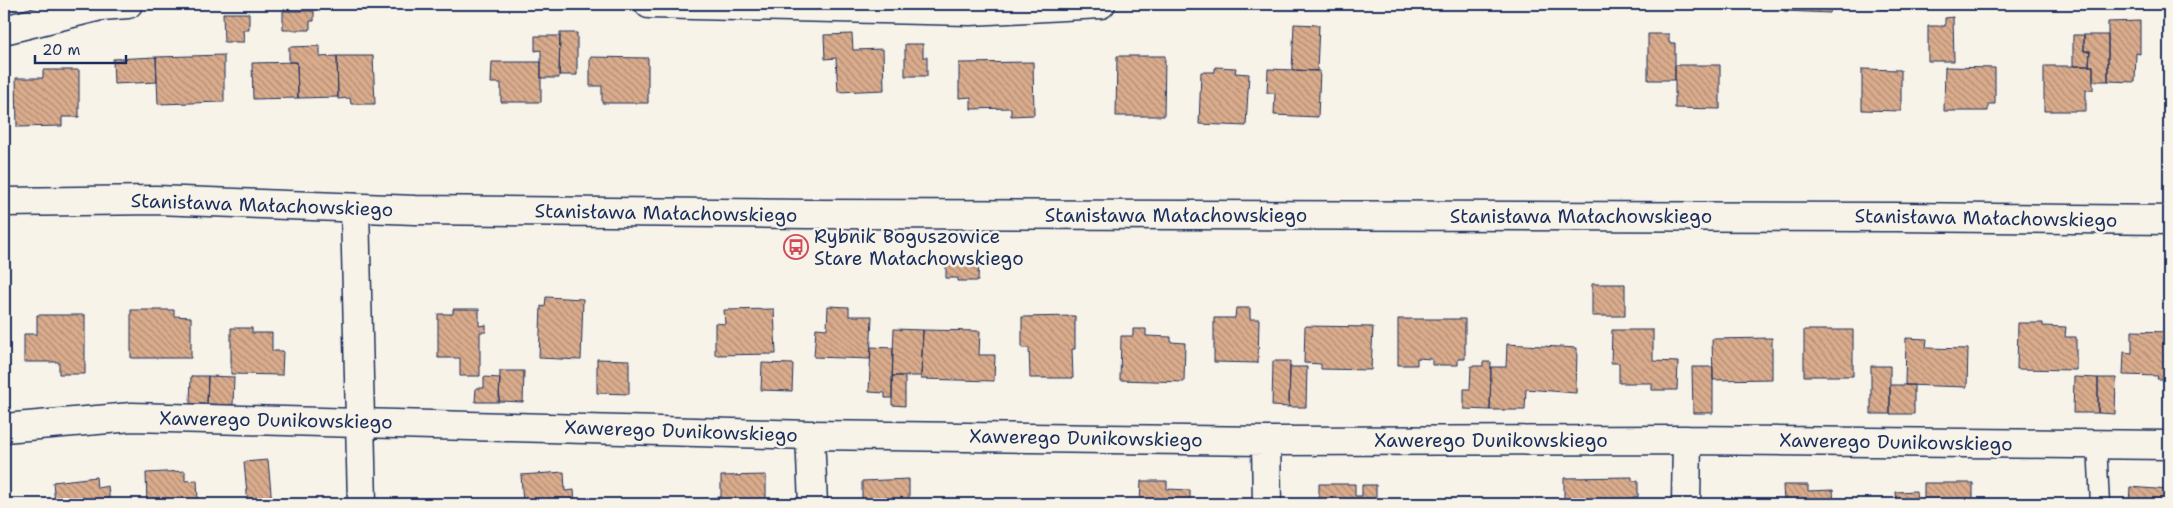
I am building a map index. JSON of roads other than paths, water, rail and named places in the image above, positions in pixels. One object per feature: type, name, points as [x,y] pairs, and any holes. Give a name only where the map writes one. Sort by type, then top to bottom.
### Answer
[{"type":"street","points":[[4,30],[101,6],[128,4]]},
{"type":"street","points":[[649,4],[970,11],[1101,4]]},
{"type":"street","name":"Stanisława Małachowskiego","points":[[4,202],[156,200],[355,208],[808,214],[1878,217],[2169,220]]},
{"type":"street","points":[[355,208],[362,504]]},
{"type":"street","name":"Xawerego Dunikowskiego","points":[[4,428],[132,417],[810,434],[1266,441],[1688,440],[2169,445]]},
{"type":"street","points":[[810,434],[814,504]]},
{"type":"street","points":[[1686,504],[1688,440]]},
{"type":"street","points":[[1266,441],[1267,504]]},
{"type":"lane","points":[[2097,444],[2100,504]]},
{"type":"place","name":"Rybnik Boguszowice Stare Małachowskiego","points":[[796,247]]}]
